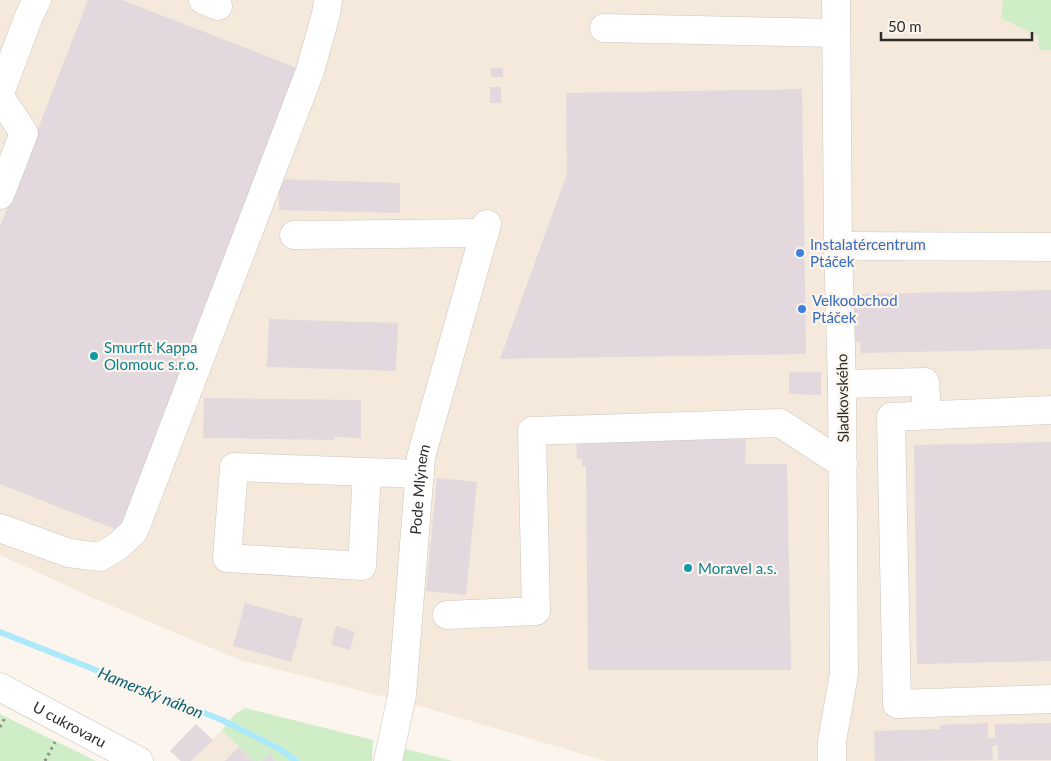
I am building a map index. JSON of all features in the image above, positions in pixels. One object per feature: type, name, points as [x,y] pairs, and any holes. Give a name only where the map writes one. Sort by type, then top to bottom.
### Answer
[{"type":"street","points":[[0,195],[24,133],[0,95],[29,16],[37,0]]},
{"type":"street","points":[[0,528],[68,553],[100,557],[118,546],[134,531],[310,71],[326,14],[328,0]]},
{"type":"street","name":"Sladkovského","points":[[832,761],[832,740],[844,674],[836,0]]},
{"type":"street","points":[[604,28],[836,33]]},
{"type":"street","name":"Pode Mlýnem","points":[[294,235],[486,229],[421,457],[402,695],[388,761]]},
{"type":"street","points":[[838,246],[1051,247]]},
{"type":"street","points":[[842,384],[925,382],[927,415]]},
{"type":"street","points":[[1051,410],[891,417],[897,704],[1051,699]]},
{"type":"street","points":[[448,616],[536,611],[532,431],[780,423],[843,464]]},
{"type":"street","points":[[367,472],[362,566],[227,558],[234,467],[367,472],[420,474]]},
{"type":"street","name":"U cukrovaru","points":[[0,687],[139,761]]},
{"type":"path","points":[[45,761],[59,735]]},
{"type":"shaded area","points":[[0,0],[1003,0],[1001,18],[1038,36],[1040,50],[1051,50],[1051,761],[606,761],[413,704],[240,660],[100,601],[0,555]]},
{"type":"shaded area","points":[[222,730],[252,761],[191,761]]},
{"type":"green space","points":[[1003,0],[1051,0],[1051,50],[1039,50],[1038,36],[1001,18]]},
{"type":"green space","points":[[245,708],[373,740],[372,761],[275,761],[271,754],[261,761],[253,761],[222,730],[235,714]]},
{"type":"green space","points":[[0,714],[96,761],[0,761]]},
{"type":"green space","points":[[402,748],[453,761],[400,761]]},
{"type":"building","name":"Smurfit Kappa Olomouc s.r.o.","points":[[88,0],[122,0],[300,69],[120,531],[0,484],[0,227]]},
{"type":"building","points":[[491,68],[503,68],[503,77],[491,77]]},
{"type":"building","points":[[490,87],[501,87],[501,103],[490,103]]},
{"type":"building","points":[[802,89],[806,354],[500,359],[567,174],[566,93]]},
{"type":"building","points":[[279,179],[400,183],[400,213],[279,210]]},
{"type":"building","points":[[1051,290],[1051,349],[861,353],[860,342],[852,342],[851,304],[860,304],[860,294]]},
{"type":"building","points":[[269,319],[398,323],[396,371],[267,367]]},
{"type":"building","points":[[789,372],[821,372],[821,395],[789,394]]},
{"type":"building","points":[[204,398],[361,400],[361,438],[334,437],[334,440],[203,438]]},
{"type":"building","name":"Moravel a.s.","points":[[576,437],[650,440],[746,439],[745,464],[787,464],[791,670],[588,670],[586,466],[582,466],[582,459],[577,459]]},
{"type":"building","points":[[1051,442],[1051,661],[917,664],[914,445]]},
{"type":"building","points":[[437,478],[477,482],[466,595],[426,591]]},
{"type":"building","points":[[245,603],[303,619],[291,662],[233,646]]},
{"type":"building","points":[[336,626],[355,632],[350,650],[331,645]]},
{"type":"building","points":[[988,723],[988,738],[995,738],[995,724],[1051,723],[1051,760],[998,760],[998,745],[992,746],[993,760],[875,761],[874,731],[940,729],[940,725]]},
{"type":"building","points":[[196,724],[213,740],[191,761],[181,761],[170,751]]},
{"type":"building","points":[[239,747],[253,761],[225,761]]},
{"type":"building","points":[[271,754],[275,761],[261,761],[264,759]]},
{"type":"waterway","name":"Hamerský náhon","points":[[0,632],[222,720],[280,749],[296,761]]},
{"type":"place","name":"Instalatércentrum Ptáček","points":[[800,253]]},
{"type":"place","name":"Velkoobchod Ptáček","points":[[802,309]]},
{"type":"place","name":"Smurfit Kappa Olomouc s.r.o.","points":[[94,356]]},
{"type":"place","name":"Moravel a.s.","points":[[688,568]]}]
